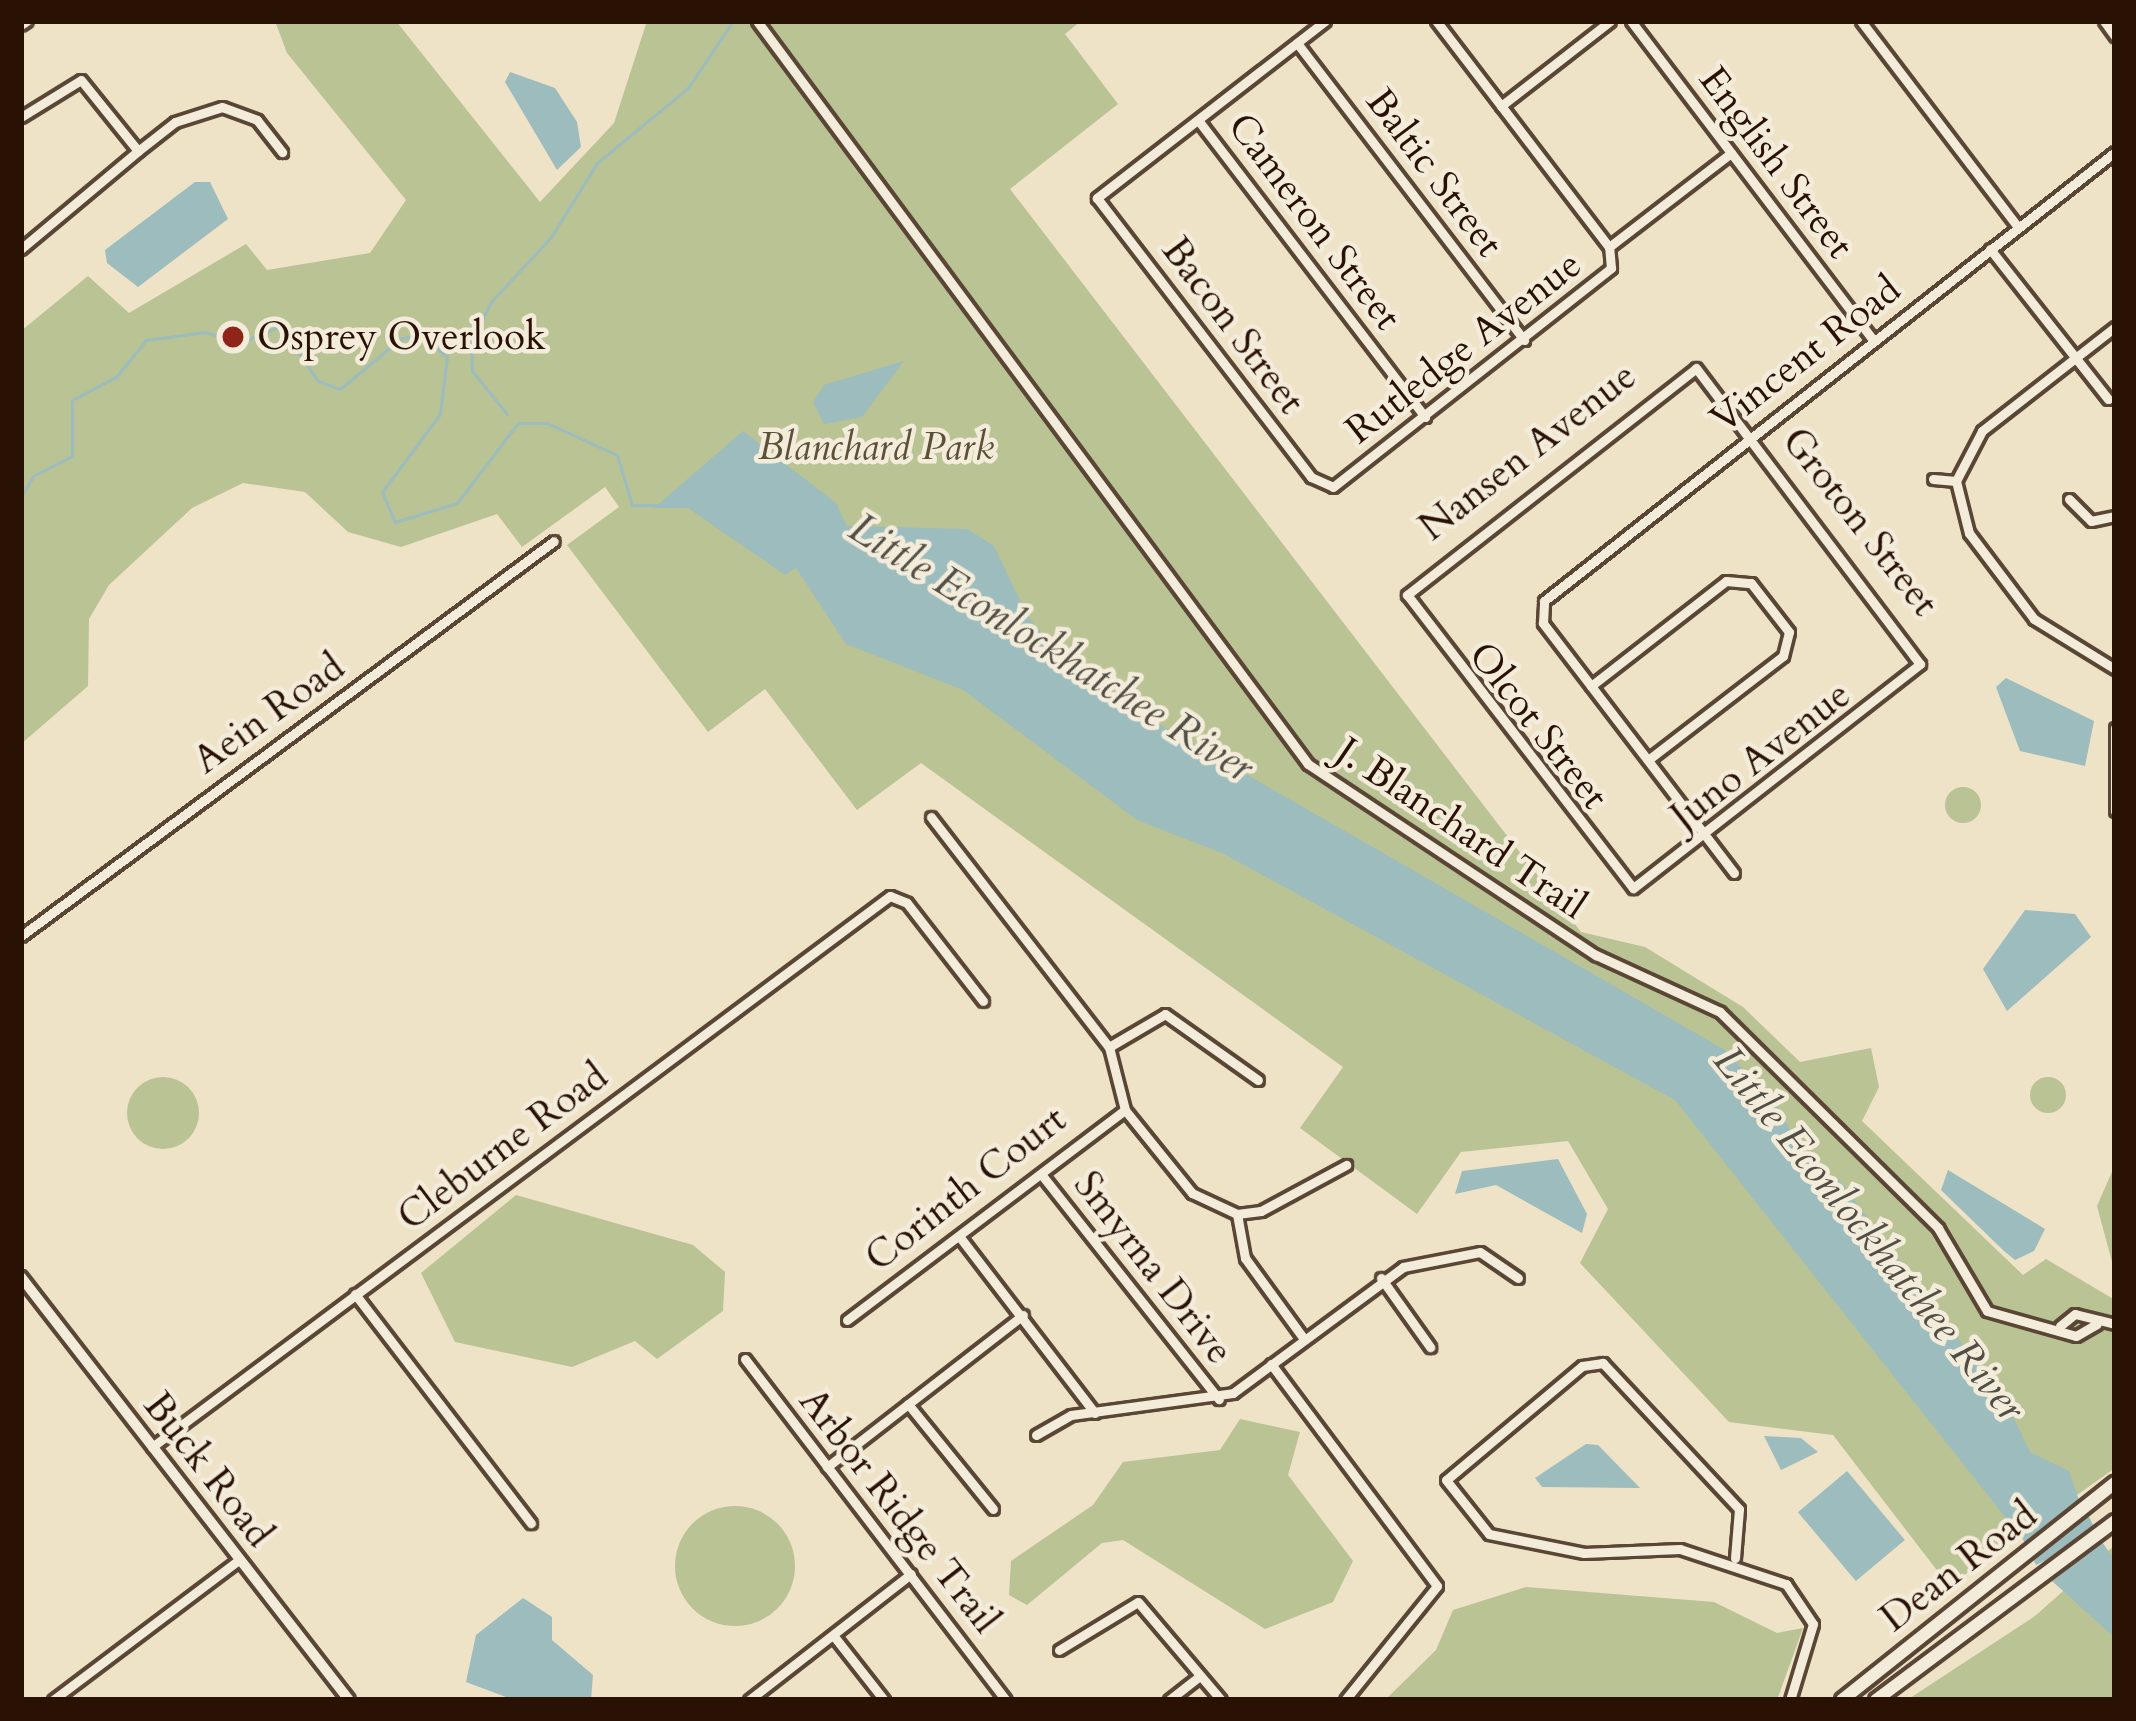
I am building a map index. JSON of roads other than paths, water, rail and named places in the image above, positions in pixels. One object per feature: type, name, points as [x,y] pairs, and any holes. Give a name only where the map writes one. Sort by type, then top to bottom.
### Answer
[{"type":"main road","name":"Dean Road","points":[[1842,1700],[2115,1483]]},
{"type":"main road","name":"Dean Road","points":[[1876,1700],[2115,1521]]},
{"type":"street","name":"J. Blanchard Trail","points":[[757,21],[1303,758],[1596,955],[1720,1012],[1939,1228],[1987,1311],[2060,1326],[2081,1336],[2097,1324]]},
{"type":"street","points":[[1198,120],[1325,21]]},
{"type":"street","points":[[1436,21],[1609,247]]},
{"type":"street","points":[[1501,106],[1610,21]]},
{"type":"street","name":"English Street","points":[[1631,21],[1874,340]]},
{"type":"street","points":[[1861,21],[2018,227]]},
{"type":"street","points":[[2104,21],[2115,36]]},
{"type":"street","name":"Baltic Street","points":[[1297,43],[1524,340]]},
{"type":"street","points":[[21,117],[82,80],[138,151]]},
{"type":"street","points":[[21,249],[186,116],[222,107],[256,120],[282,152]]},
{"type":"street","name":"Bacon Street","points":[[1198,120],[1097,198],[1325,486]]},
{"type":"street","name":"Cameron Street","points":[[1198,120],[1425,417]]},
{"type":"street","name":"Vincent Road","points":[[1591,686],[1540,610],[1754,434],[2115,152]]},
{"type":"street","name":"Rutledge Avenue","points":[[1325,486],[1425,417],[1604,278],[1609,247],[1731,154]]},
{"type":"street","points":[[1990,249],[2108,399]]},
{"type":"street","points":[[2115,326],[1982,431],[1956,481],[1969,533],[2034,619],[2115,669]]},
{"type":"street","name":"Groton Street","points":[[1696,368],[1754,434],[1920,664]]},
{"type":"street","name":"Nansen Avenue","points":[[1407,595],[1696,368]]},
{"type":"street","points":[[1934,479],[1956,481]]},
{"type":"street","points":[[2068,499],[2091,521],[2115,516]]},
{"type":"street","name":"Aein Road","points":[[21,937],[554,541]]},
{"type":"street","points":[[1648,760],[1783,656],[1789,632],[1750,583],[1726,580],[1591,686],[1734,873]]},
{"type":"street","name":"Olcot Street","points":[[1407,595],[1633,888]]},
{"type":"street","name":"Juno Avenue","points":[[1633,888],[1707,838],[1920,664]]},
{"type":"street","points":[[2115,728],[2115,811]]},
{"type":"street","points":[[931,817],[1109,1047],[1125,1110],[1192,1193],[1237,1214],[1283,1207],[1346,1165]]},
{"type":"street","name":"Cleburne Road","points":[[152,1447],[890,896],[908,903],[983,1001]]},
{"type":"street","points":[[1109,1047],[1165,1014],[1258,1080]]},
{"type":"street","name":"Corinth Court","points":[[847,1320],[1125,1110]]},
{"type":"street","name":"Smyrna Drive","points":[[1041,1174],[1219,1399]]},
{"type":"street","points":[[1237,1214],[1244,1258],[1304,1339]]},
{"type":"street","points":[[958,1236],[1095,1413]]},
{"type":"street","points":[[1036,1435],[1095,1413],[1219,1399],[1381,1279],[1480,1252],[1518,1278]]},
{"type":"street","name":"Buck Road","points":[[21,1277],[349,1700]]},
{"type":"street","points":[[1381,1279],[1430,1347]]},
{"type":"street","points":[[355,1294],[531,1523]]},
{"type":"street","name":"J. Blanchard Trail","points":[[2060,1326],[2075,1314],[2097,1324],[2115,1324]]},
{"type":"street","points":[[827,1467],[1022,1315]]},
{"type":"street","name":"Arbor Ridge Trail","points":[[745,1359],[1006,1700]]},
{"type":"street","points":[[1735,1558],[1738,1509],[1603,1363],[1582,1366],[1446,1480],[1489,1534],[1584,1553],[1735,1558],[1809,1609],[1812,1638],[1790,1700]]},
{"type":"street","points":[[1271,1364],[1429,1567],[1435,1599],[1345,1700]]},
{"type":"street","points":[[908,1404],[993,1509]]},
{"type":"street","points":[[53,1700],[239,1560]]},
{"type":"street","points":[[749,1700],[911,1574]]},
{"type":"street","points":[[1059,1650],[1138,1602],[1221,1700]]},
{"type":"street","points":[[832,1635],[884,1700]]},
{"type":"street","points":[[1169,1700],[1200,1676]]},
{"type":"water","points":[[510,72],[555,88],[577,122],[581,147],[557,170],[505,82]]},
{"type":"water","points":[[195,182],[210,182],[228,219],[138,287],[107,263],[105,250]]},
{"type":"water","points":[[904,361],[862,417],[824,424],[813,402],[824,385]]},
{"type":"water","points":[[743,431],[836,503],[847,526],[967,529],[994,546],[1027,615],[1074,675],[1725,1050],[1777,1106],[1810,1165],[1839,1180],[2006,1402],[2030,1452],[2069,1471],[2079,1500],[2025,1542],[1675,1100],[1224,854],[1137,820],[963,690],[846,644],[796,568],[785,575],[688,508],[654,508]]},
{"type":"water","points":[[2006,678],[2094,721],[2085,766],[2020,751],[1996,687]]},
{"type":"water","points":[[2025,910],[2075,914],[2091,937],[2007,1011],[1983,969]]},
{"type":"water","points":[[1558,1159],[1587,1214],[1582,1233],[1496,1185],[1455,1194],[1462,1171]]},
{"type":"water","points":[[1948,1170],[2045,1229],[2034,1251],[2015,1260],[2004,1251],[1941,1190]]},
{"type":"water","points":[[1764,1436],[1801,1438],[1818,1452],[1781,1470]]},
{"type":"water","points":[[1586,1444],[1598,1445],[1640,1488],[1542,1487],[1535,1478]]},
{"type":"water","points":[[1847,1471],[1905,1540],[1856,1581],[1798,1512]]},
{"type":"water","points":[[2084,1507],[2098,1534],[2036,1565],[2023,1538]]},
{"type":"water","points":[[2102,1542],[2115,1560],[2115,1638],[2052,1581]]},
{"type":"water","points":[[523,1598],[552,1617],[552,1640],[593,1675],[591,1700],[514,1700],[466,1682],[476,1635]]},
{"type":"waterway","points":[[507,414],[472,371],[471,341],[491,302],[551,237],[597,163],[688,88],[733,21]]},
{"type":"waterway","name":"Little Econlockhatchee River","points":[[21,497],[33,476],[72,456],[72,400],[116,377],[146,340],[205,332],[240,343],[280,326],[318,381],[340,389],[400,339],[419,335],[447,357],[440,414],[382,492],[395,522],[457,503],[518,423],[547,423],[617,455],[632,505],[661,505]]},
{"type":"place","name":"Osprey Overlook","points":[[233,337]]},
{"type":"park label","name":"Blanchard Park","points":[[876,447]]}]
